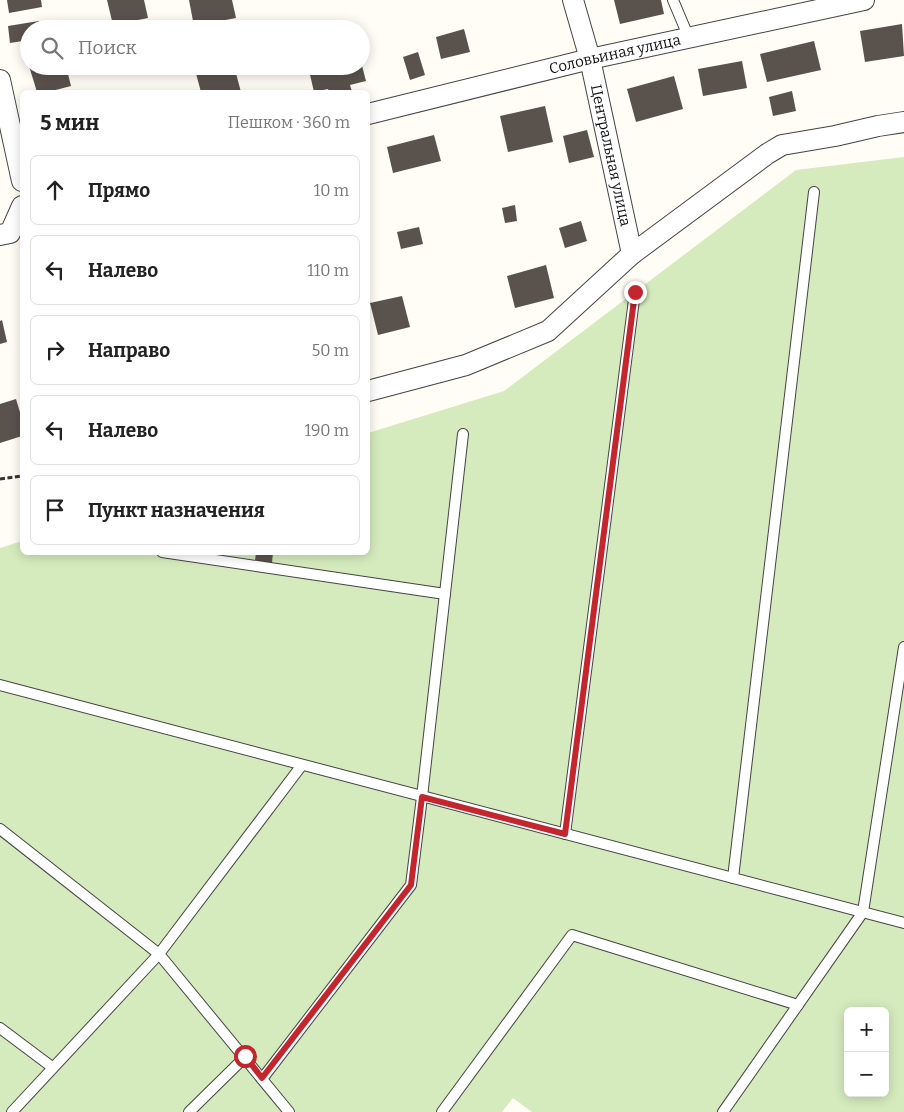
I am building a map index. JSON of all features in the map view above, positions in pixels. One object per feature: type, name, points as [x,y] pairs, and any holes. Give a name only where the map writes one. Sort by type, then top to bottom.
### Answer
[{"type":"street","name":"Центральная улица","points":[[573,0],[590,59],[632,254]]},
{"type":"street","name":"Соловьиная улица","points":[[370,114],[590,59],[690,38],[824,4],[864,0]]},
{"type":"street","points":[[0,80],[20,172]]},
{"type":"street","points":[[370,390],[466,365],[548,331],[632,254],[767,154],[782,145],[904,122]]},
{"type":"street","points":[[0,235],[10,233],[20,210]]},
{"type":"lane","points":[[672,0],[690,38]]},
{"type":"lane","points":[[733,878],[814,192]]},
{"type":"lane","points":[[565,834],[635,292]]},
{"type":"lane","points":[[262,1078],[411,885],[463,434]]},
{"type":"lane","points":[[182,555],[445,594]]},
{"type":"lane","points":[[723,1112],[863,912],[904,647]]},
{"type":"lane","points":[[0,685],[904,923]]},
{"type":"lane","points":[[12,1112],[159,954],[302,765]]},
{"type":"lane","points":[[0,828],[159,954],[245,1056],[289,1112]]},
{"type":"lane","points":[[442,1112],[572,935],[798,1005]]},
{"type":"lane","points":[[0,1028],[52,1067]]},
{"type":"lane","points":[[188,1112],[245,1056]]},
{"type":"path","points":[[0,479],[20,476]]},
{"type":"green space","points":[[904,157],[904,1112],[532,1112],[513,1098],[502,1112],[0,1112],[0,548],[20,542],[20,555],[370,555],[370,432],[504,391],[796,170]]},
{"type":"building","points":[[7,0],[41,0],[42,7],[9,13]]},
{"type":"building","points":[[107,0],[144,0],[148,18],[112,20]]},
{"type":"building","points":[[189,0],[232,0],[236,18],[226,20],[193,20]]},
{"type":"building","points":[[614,0],[661,0],[664,14],[620,24]]},
{"type":"building","points":[[20,24],[20,41],[10,43],[8,26]]},
{"type":"building","points":[[902,24],[904,56],[865,62],[860,31]]},
{"type":"building","points":[[464,29],[470,52],[441,59],[436,37]]},
{"type":"building","points":[[814,41],[821,70],[767,82],[760,54]]},
{"type":"building","points":[[418,52],[425,75],[410,80],[403,57]]},
{"type":"building","points":[[742,61],[747,88],[703,96],[698,69]]},
{"type":"building","points":[[32,75],[68,75],[71,86],[56,90],[36,90]]},
{"type":"building","points":[[196,75],[236,75],[240,90],[200,90]]},
{"type":"building","points":[[310,75],[364,75],[366,81],[350,85],[351,90],[314,90]]},
{"type":"building","points":[[674,76],[683,109],[636,122],[627,89]]},
{"type":"building","points":[[792,91],[796,111],[773,116],[769,97]]},
{"type":"building","points":[[545,106],[553,142],[508,152],[500,116]]},
{"type":"building","points":[[587,130],[594,157],[569,163],[563,136]]},
{"type":"building","points":[[434,135],[441,161],[393,173],[387,147]]},
{"type":"building","points":[[515,205],[517,221],[505,223],[502,208]]},
{"type":"building","points":[[581,221],[587,241],[565,248],[559,228]]},
{"type":"building","points":[[419,227],[423,244],[401,249],[397,232]]},
{"type":"building","points":[[546,265],[554,298],[515,308],[507,276]]},
{"type":"building","points":[[402,296],[410,327],[378,335],[370,303]]},
{"type":"building","points":[[2,320],[7,342],[0,344],[0,321]]},
{"type":"building","points":[[16,399],[20,412],[20,437],[0,443],[0,404]]},
{"type":"building","points":[[256,555],[273,555],[272,563],[255,561]]},
{"type":"route","points":[[245,1056],[262,1078],[411,885],[422,797],[565,834],[635,292]]}]
